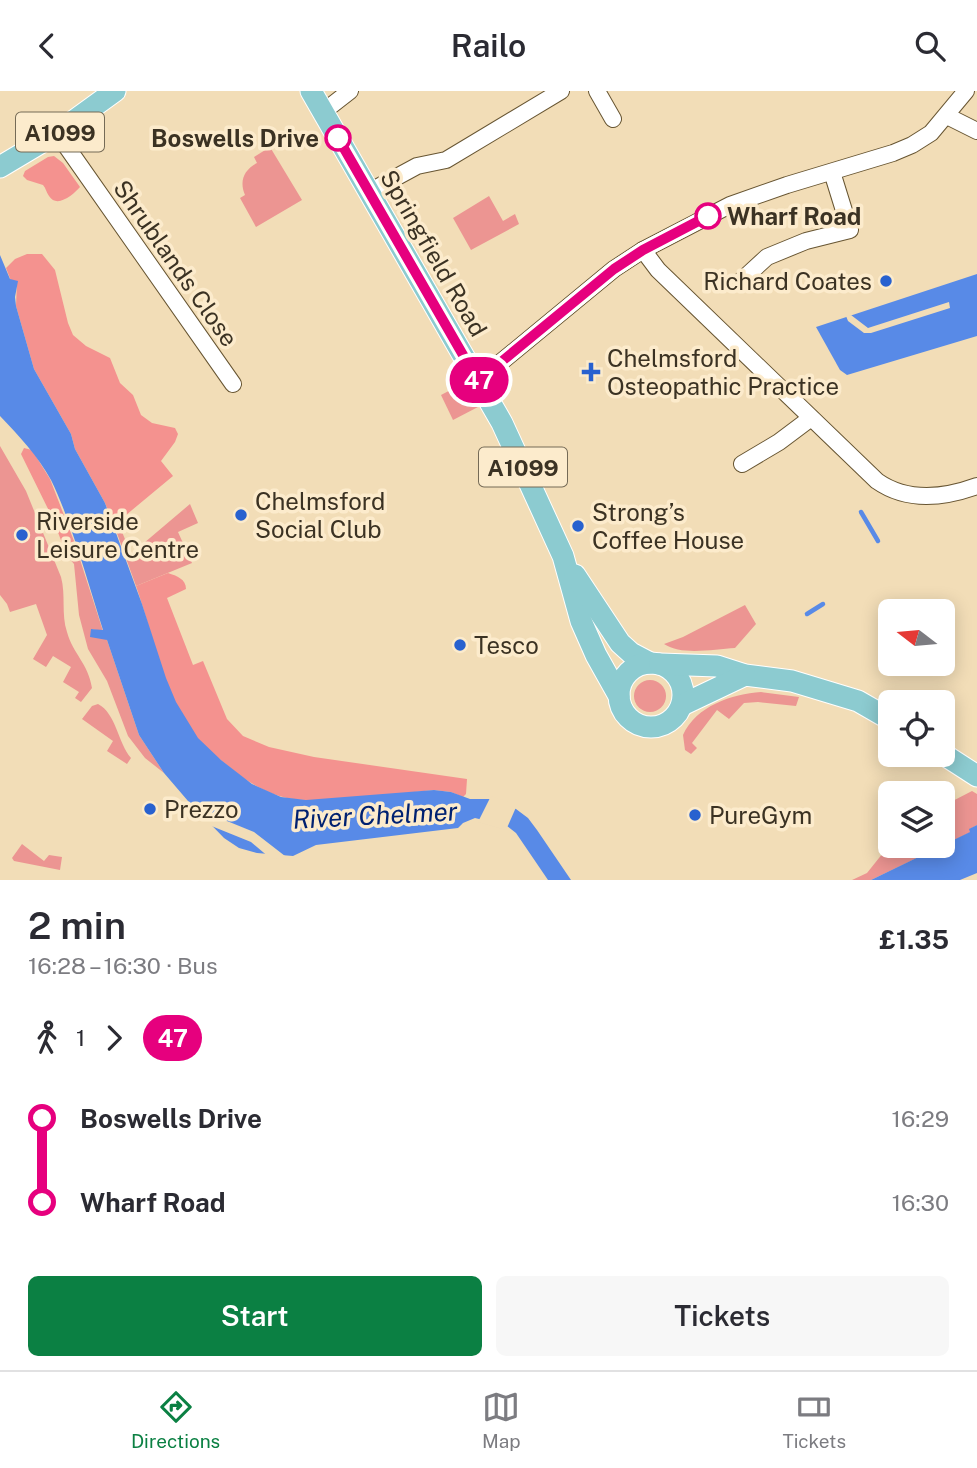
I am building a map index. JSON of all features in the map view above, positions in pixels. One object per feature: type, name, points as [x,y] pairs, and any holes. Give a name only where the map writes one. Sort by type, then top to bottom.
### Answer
[{"type":"main road","name":"A1099","points":[[0,167],[57,134],[115,91]]},
{"type":"main road","name":"Springfield Road","points":[[311,91],[508,435],[563,556],[620,643],[631,653],[655,664]]},
{"type":"main road","name":"Springfield Road","points":[[563,556],[581,621],[619,696]]},
{"type":"main road","name":"A1099","points":[[655,664],[677,676],[681,685],[682,705]]},
{"type":"main road","points":[[619,696],[620,686],[631,670],[655,664],[717,666],[750,676],[792,681],[858,701],[878,713]]},
{"type":"main road","name":"A1099","points":[[619,696],[620,706],[632,722],[652,728],[670,721],[682,705],[750,676]]},
{"type":"main road","points":[[955,762],[977,776]]},
{"type":"street","points":[[323,112],[350,91]]},
{"type":"street","points":[[369,192],[417,166],[446,160],[561,91]]},
{"type":"street","points":[[597,91],[613,119]]},
{"type":"street","points":[[478,381],[614,269],[643,250],[730,205],[912,145],[931,133],[966,91]]},
{"type":"street","points":[[947,116],[977,131]]},
{"type":"street","name":"Shrublands Close","points":[[57,134],[233,384]]},
{"type":"street","points":[[742,280],[767,257],[806,241],[849,230],[832,172]]},
{"type":"street","points":[[643,250],[658,270],[877,481],[889,489],[920,496],[939,496],[977,486]]},
{"type":"street","points":[[742,464],[779,442],[811,418]]},
{"type":"shaded area","points":[[270,147],[302,200],[256,227],[240,198],[245,195],[243,181],[246,173],[257,163],[254,157]]},
{"type":"shaded area","points":[[54,156],[63,163],[80,187],[61,201],[52,200],[43,185],[23,176],[25,171]]},
{"type":"shaded area","points":[[489,196],[503,221],[515,214],[519,224],[471,250],[453,218]]},
{"type":"shaded area","points":[[27,254],[42,254],[55,270],[73,335],[86,346],[110,358],[120,383],[133,395],[141,415],[152,423],[175,428],[178,434],[161,461],[173,476],[114,525],[75,449],[71,434],[34,369],[16,306],[17,281],[11,281],[6,268],[15,259]]},
{"type":"shaded area","points":[[464,383],[478,407],[453,420],[441,395]]},
{"type":"shaded area","name":"Riverside Leisure Centre","points":[[0,446],[26,491],[61,577],[67,632],[92,688],[81,702],[75,698],[79,692],[63,682],[71,667],[53,656],[46,667],[33,659],[47,635],[36,604],[10,612],[0,595]]},
{"type":"shaded area","points":[[24,448],[32,450],[50,479],[74,541],[71,546],[62,543],[21,454]]},
{"type":"shaded area","points":[[190,504],[198,523],[178,532],[192,563],[136,586],[114,525],[118,522],[131,554]]},
{"type":"shaded area","points":[[74,541],[103,631],[91,629],[107,640],[139,735],[164,773],[145,758],[128,736],[107,681],[88,649],[79,615],[74,564],[62,543],[71,546]]},
{"type":"shaded area","points":[[168,573],[180,578],[186,586],[186,589],[167,598],[193,665],[203,661],[227,719],[243,736],[269,747],[314,757],[467,779],[466,794],[463,797],[434,790],[355,798],[297,799],[270,793],[238,774],[198,739],[176,704],[161,665],[136,586]]},
{"type":"shaded area","points":[[745,605],[756,624],[735,648],[689,651],[664,644],[683,637]]},
{"type":"shaded area","points":[[650,680],[661,685],[666,696],[661,707],[650,712],[639,707],[634,696],[639,685]]},
{"type":"shaded area","points":[[761,692],[799,697],[796,706],[744,703],[729,719],[717,710],[692,743],[697,748],[691,754],[685,750],[683,735],[689,725],[706,709],[738,695]]},
{"type":"shaded area","points":[[98,704],[109,714],[131,758],[127,764],[107,751],[113,741],[82,719],[92,706]]},
{"type":"shaded area","points":[[972,791],[977,794],[977,825],[970,829],[971,832],[955,840],[955,800]]},
{"type":"shaded area","points":[[22,844],[44,861],[49,855],[62,857],[60,870],[14,861],[12,858]]},
{"type":"shaded area","points":[[879,858],[917,858],[871,880],[852,880],[867,873]]},
{"type":"water","name":"River Chelmer","points":[[0,255],[10,279],[18,281],[16,306],[34,369],[71,434],[75,449],[105,503],[166,678],[176,702],[198,738],[252,784],[281,797],[306,800],[434,790],[451,792],[470,799],[489,799],[516,809],[528,818],[571,880],[548,880],[516,833],[507,826],[475,818],[458,828],[316,845],[293,856],[257,853],[239,848],[224,838],[188,801],[164,773],[139,735],[107,640],[90,637],[91,629],[103,630],[73,534],[51,480],[34,454],[0,416]]},
{"type":"water","points":[[977,274],[977,336],[847,375],[840,370],[816,327]]},
{"type":"water","points":[[977,825],[977,873],[960,880],[871,880],[916,858],[955,858],[955,839],[970,832],[969,829]]},
{"type":"pier","points":[[949,302],[950,308],[871,333],[864,333],[848,321],[846,316],[851,315],[868,328]]},
{"type":"pier","points":[[491,796],[517,805],[506,830],[478,822]]},
{"type":"pier","points":[[195,808],[254,832],[293,859],[270,858],[251,842],[204,823],[196,814]]},
{"type":"waterway","points":[[861,512],[878,541]]},
{"type":"waterway","points":[[807,614],[823,604]]},
{"type":"bus line","name":"47","points":[[338,138],[478,381],[614,269],[643,250],[708,216]]},
{"type":"place","name":"Boswells Drive","points":[[338,138]]},
{"type":"place","name":"Wharf Road","points":[[708,216]]},
{"type":"place","name":"Richard Coates","points":[[886,281]]},
{"type":"place","name":"Chelmsford Osteopathic Practice","points":[[591,372]]},
{"type":"place","name":"Chelmsford Social Club","points":[[241,515]]},
{"type":"place","name":"Strong’s Coffee House","points":[[578,526]]},
{"type":"place","name":"Riverside Leisure Centre","points":[[22,535]]},
{"type":"place","name":"Tesco","points":[[460,645]]},
{"type":"place","name":"Prezzo","points":[[150,809]]},
{"type":"place","name":"PureGym","points":[[695,815]]}]
